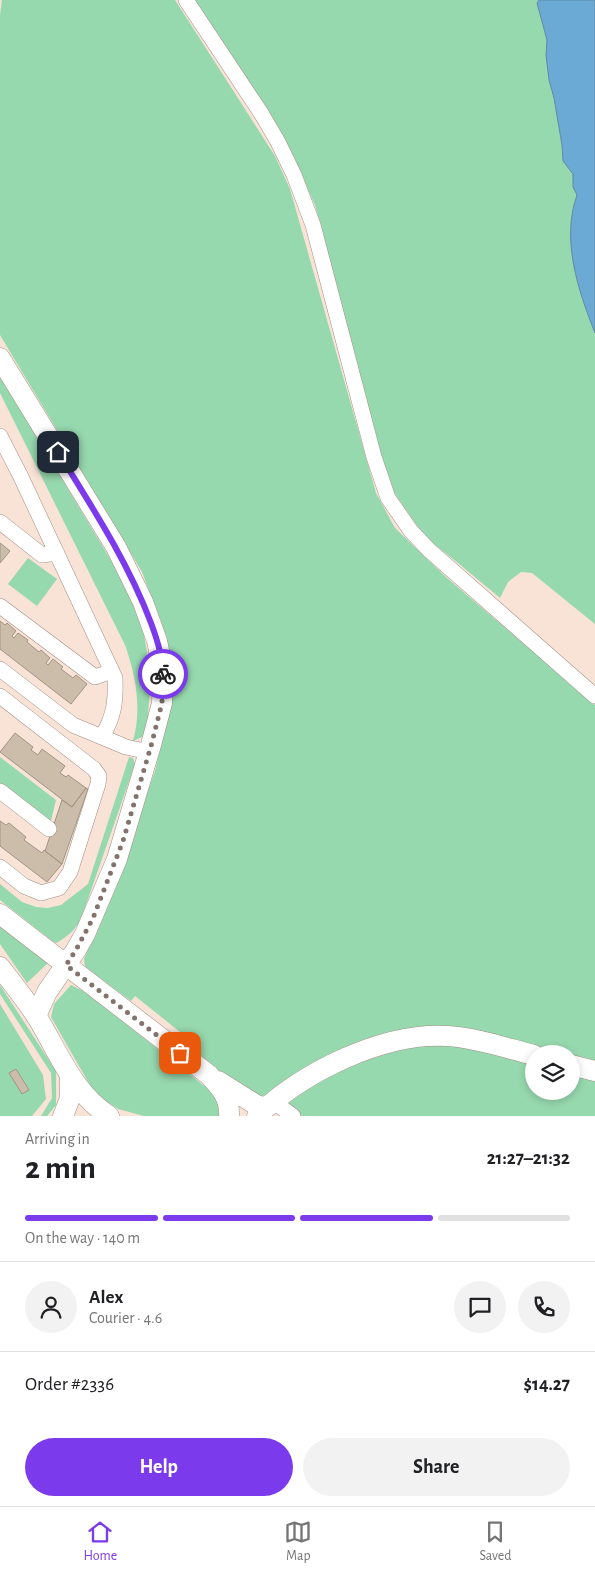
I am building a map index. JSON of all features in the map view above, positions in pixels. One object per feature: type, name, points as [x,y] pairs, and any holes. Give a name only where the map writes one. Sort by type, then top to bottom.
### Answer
[{"type":"main road","points":[[0,358],[116,547],[143,602],[157,641],[163,670],[162,703],[117,859],[93,918],[76,950],[47,992],[36,1016]]},
{"type":"main road","points":[[0,914],[209,1075],[258,1106],[266,1108],[304,1080],[344,1059],[392,1042],[412,1038],[446,1036],[468,1038],[525,1053]]},
{"type":"main road","points":[[0,967],[36,1016],[70,1075],[86,1098],[109,1116]]},
{"type":"main road","points":[[580,1067],[595,1071]]},
{"type":"main road","points":[[62,1116],[70,1098],[70,1075]]},
{"type":"main road","points":[[209,1075],[223,1090],[227,1099],[229,1116]]},
{"type":"street","points":[[186,0],[261,113],[294,175],[313,225],[374,457],[388,498],[411,531],[429,550],[595,696]]},
{"type":"street","points":[[1,442],[22,477],[115,678],[116,693],[111,720],[102,737]]},
{"type":"street","points":[[0,522],[42,555],[57,553]]},
{"type":"street","points":[[0,606],[95,678],[112,671]]},
{"type":"street","points":[[0,669],[72,725],[126,747],[149,752]]},
{"type":"street","points":[[0,696],[94,769],[99,776],[70,872],[59,888],[41,893],[24,886],[0,867]]},
{"type":"street","points":[[0,791],[49,829]]},
{"type":"street","points":[[266,1108],[293,1116]]},
{"type":"green space","points":[[2,0],[175,0],[275,156],[290,189],[376,493],[395,528],[447,578],[595,705],[595,1066],[580,1062],[580,1045],[525,1045],[525,1048],[481,1036],[429,1029],[259,1098],[246,1093],[186,1046],[190,1040],[135,996],[131,1001],[85,967],[84,959],[104,913],[155,771],[173,693],[170,660],[164,630],[142,572],[0,335],[0,15]]},
{"type":"green space","points":[[194,0],[539,0],[537,3],[547,40],[546,55],[549,80],[554,98],[563,161],[573,174],[573,187],[577,195],[572,212],[571,230],[574,265],[583,300],[595,333],[595,624],[532,573],[521,572],[508,582],[500,598],[425,537],[393,491],[380,455],[315,205],[281,132]]},
{"type":"green space","points":[[0,376],[124,582],[142,623],[151,676],[147,728],[142,737],[133,741],[137,717],[135,681],[125,645],[0,393]]},
{"type":"green space","points":[[28,558],[57,579],[37,606],[8,584]]},
{"type":"green space","points":[[0,757],[56,800],[50,825],[0,786]]},
{"type":"green space","points":[[129,757],[133,758],[135,764],[81,919],[70,933],[56,943],[0,900],[0,884],[22,902],[36,907],[48,908],[61,905],[88,884]]},
{"type":"green space","points":[[0,926],[48,963],[27,983],[0,944]]},
{"type":"green space","points":[[0,985],[56,1071],[56,1105],[47,1116],[41,1116],[52,1098],[51,1073],[0,994]]},
{"type":"green space","points":[[71,985],[87,993],[207,1088],[223,1106],[221,1116],[144,1116],[118,1109],[95,1094],[51,1017],[54,1004]]},
{"type":"green space","points":[[0,1004],[43,1075],[46,1099],[32,1116],[0,1116]]},
{"type":"green space","points":[[446,1044],[525,1059],[525,1100],[580,1100],[580,1074],[595,1078],[595,1116],[299,1116],[282,1105],[324,1075],[406,1047]]},
{"type":"water","points":[[539,0],[595,0],[595,333],[583,300],[574,265],[571,230],[572,212],[577,195],[573,187],[573,174],[563,161],[554,98],[549,80],[546,55],[547,40],[537,3]]},
{"type":"building","points":[[0,543],[10,551],[0,563]]},
{"type":"building","points":[[0,621],[5,625],[7,623],[16,631],[12,636],[14,638],[18,633],[28,640],[27,642],[39,652],[41,650],[50,658],[46,663],[48,665],[53,659],[63,667],[61,669],[73,678],[76,675],[87,684],[71,704],[0,649]]},
{"type":"building","points":[[15,733],[33,747],[31,750],[38,755],[42,749],[65,766],[60,773],[66,777],[68,775],[86,788],[72,807],[0,752]]},
{"type":"building","points":[[86,788],[88,789],[62,864],[45,851],[62,800],[72,807]]},
{"type":"building","points":[[0,821],[6,825],[9,823],[26,837],[24,840],[42,853],[44,850],[62,864],[47,882],[0,846]]},
{"type":"building","points":[[16,1069],[29,1090],[22,1094],[9,1073]]},
{"type":"way so far","points":[[163,674],[162,703],[117,859],[93,918],[66,965],[180,1053]]},
{"type":"route","points":[[58,452],[116,547],[143,602],[157,641],[163,674]]}]
